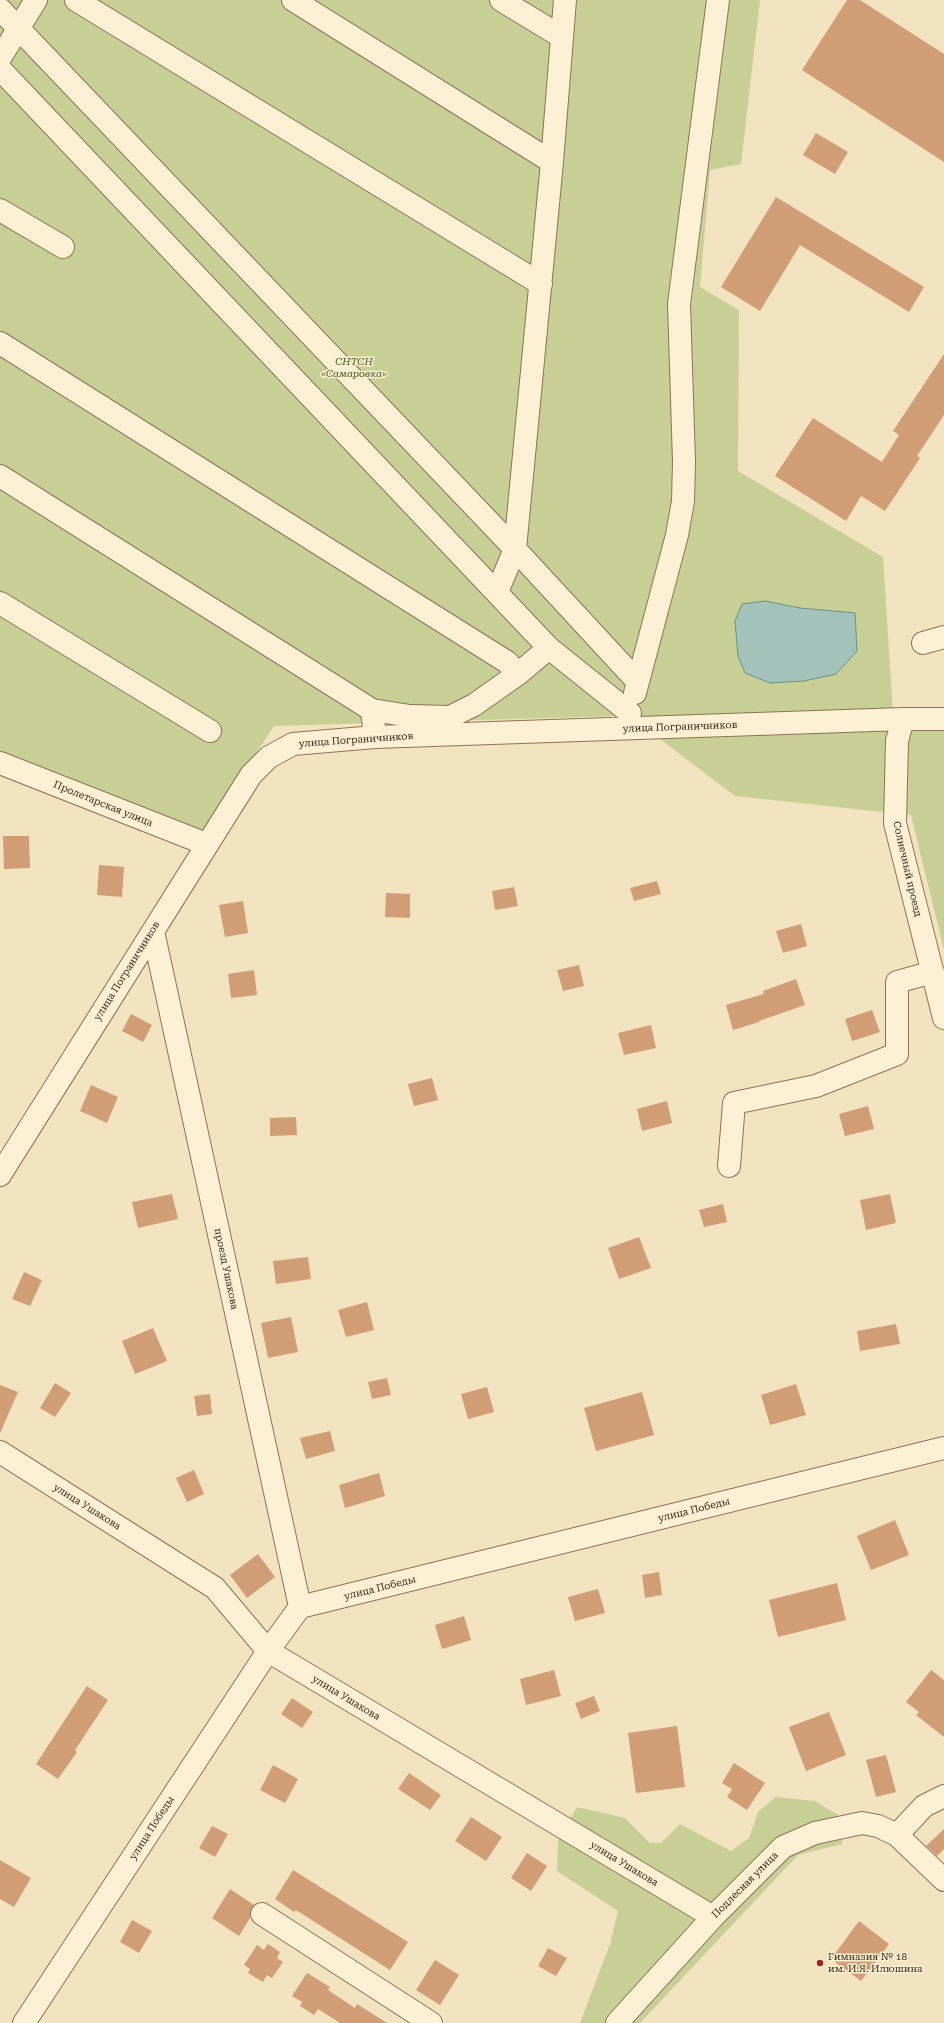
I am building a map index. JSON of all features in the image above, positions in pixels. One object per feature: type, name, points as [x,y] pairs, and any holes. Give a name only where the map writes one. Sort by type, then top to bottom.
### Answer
[{"type":"street","points":[[0,58],[36,0]]},
{"type":"street","points":[[76,0],[541,284]]},
{"type":"street","points":[[293,0],[552,162]]},
{"type":"street","points":[[501,0],[562,37]]},
{"type":"street","points":[[497,592],[515,549],[541,284],[565,0]]},
{"type":"street","points":[[0,69],[549,648],[629,721],[677,535],[682,501],[684,462],[679,304],[718,0]]},
{"type":"street","points":[[0,9],[515,549],[638,682]]},
{"type":"street","points":[[0,210],[63,247]]},
{"type":"street","points":[[0,344],[500,658],[518,674]]},
{"type":"street","points":[[0,476],[372,710],[410,716],[450,717],[474,705],[518,674],[549,648]]},
{"type":"street","points":[[0,603],[210,731]]},
{"type":"street","points":[[923,643],[944,637]]},
{"type":"street","points":[[372,710],[375,737]]},
{"type":"street","name":"Солнечный проезд","points":[[903,719],[897,741],[895,823],[944,1018]]},
{"type":"street","name":"улица Пограничников","points":[[0,1175],[206,844],[251,775],[269,757],[293,744],[375,737],[629,721],[944,719]]},
{"type":"street","name":"Пролетарская улица","points":[[0,763],[206,844]]},
{"type":"street","name":"проезд Ушакова","points":[[153,930],[300,1607]]},
{"type":"street","points":[[729,1166],[734,1103],[816,1086],[897,1054],[897,982],[932,972]]},
{"type":"street","name":"улица Победы","points":[[24,2023],[268,1651],[300,1607],[944,1448]]},
{"type":"street","name":"улица Ушакова","points":[[0,1452],[215,1588],[268,1651],[713,1917]]},
{"type":"street","points":[[897,1836],[924,1806],[944,1796]]},
{"type":"street","name":"Подлесная улица","points":[[616,2023],[713,1917],[783,1847],[815,1833],[862,1823],[878,1826],[897,1836],[944,1880]]},
{"type":"street","points":[[262,1914],[432,2023]]},
{"type":"green space","name":"СНТСН «Самаровка»","points":[[0,0],[760,0],[741,164],[710,170],[700,287],[739,310],[738,471],[883,557],[894,729],[944,730],[944,950],[911,815],[735,796],[635,720],[614,716],[274,726],[203,834],[0,751]]},
{"type":"green space","points":[[776,1797],[815,1801],[838,1815],[842,1844],[798,1855],[640,2023],[580,2023],[610,1944],[618,1911],[557,1871],[558,1840],[577,1807],[625,1818],[650,1843],[661,1843],[680,1824],[731,1851],[749,1838],[758,1812]]},
{"type":"water","points":[[765,601],[800,608],[855,613],[857,651],[836,674],[804,681],[770,683],[745,673],[738,656],[735,621],[742,604]]},
{"type":"building","points":[[847,0],[860,0],[944,54],[944,162],[802,70]]},
{"type":"building","points":[[816,133],[848,152],[835,174],[803,155]]},
{"type":"building","points":[[776,197],[924,287],[909,312],[800,245],[760,311],[721,287]]},
{"type":"building","points":[[944,354],[944,415],[917,456],[920,458],[885,511],[861,496],[846,521],[775,476],[813,418],[882,462],[899,435],[893,431]]},
{"type":"building","points":[[3,836],[29,836],[30,868],[4,869]]},
{"type":"building","points":[[99,865],[124,867],[122,897],[97,895]]},
{"type":"building","points":[[657,881],[661,894],[634,901],[630,888]]},
{"type":"building","points":[[514,887],[518,906],[495,910],[492,891]]},
{"type":"building","points":[[386,893],[410,894],[410,918],[385,917]]},
{"type":"building","points":[[243,901],[248,933],[225,937],[219,905]]},
{"type":"building","points":[[801,924],[807,946],[783,953],[776,931]]},
{"type":"building","points":[[579,965],[584,986],[563,991],[557,970]]},
{"type":"building","points":[[254,970],[257,995],[231,998],[228,974]]},
{"type":"building","points":[[796,979],[805,1005],[733,1030],[726,1005],[764,994],[763,991]]},
{"type":"building","points":[[872,1010],[880,1032],[852,1041],[845,1019]]},
{"type":"building","points":[[131,1014],[152,1025],[143,1042],[122,1031]]},
{"type":"building","points":[[651,1025],[656,1048],[624,1055],[618,1033]]},
{"type":"building","points":[[432,1078],[438,1100],[414,1106],[408,1084]]},
{"type":"building","points":[[91,1085],[118,1097],[107,1123],[80,1111]]},
{"type":"building","points":[[667,1101],[672,1123],[642,1131],[637,1109]]},
{"type":"building","points":[[868,1106],[874,1129],[845,1136],[839,1114]]},
{"type":"building","points":[[296,1117],[297,1135],[270,1136],[270,1118]]},
{"type":"building","points":[[172,1194],[178,1219],[138,1228],[132,1202]]},
{"type":"building","points":[[890,1194],[896,1223],[866,1230],[860,1200]]},
{"type":"building","points":[[723,1204],[727,1222],[704,1227],[699,1210]]},
{"type":"building","points":[[639,1237],[651,1268],[619,1279],[608,1248]]},
{"type":"building","points":[[308,1257],[311,1279],[276,1284],[273,1261]]},
{"type":"building","points":[[24,1272],[42,1280],[30,1306],[12,1299]]},
{"type":"building","points":[[367,1302],[374,1330],[346,1337],[338,1310]]},
{"type":"building","points":[[291,1317],[298,1352],[268,1358],[261,1323]]},
{"type":"building","points":[[896,1324],[900,1344],[860,1351],[857,1331]]},
{"type":"building","points":[[153,1328],[167,1361],[135,1374],[122,1341]]},
{"type":"building","points":[[387,1378],[391,1395],[372,1399],[368,1382]]},
{"type":"building","points":[[55,1383],[71,1393],[55,1417],[40,1408]]},
{"type":"building","points":[[796,1384],[806,1415],[770,1425],[761,1395]]},
{"type":"building","points":[[0,1385],[18,1392],[0,1433]]},
{"type":"building","points":[[487,1387],[494,1412],[468,1419],[461,1394]]},
{"type":"building","points":[[642,1392],[654,1435],[596,1451],[584,1408]]},
{"type":"building","points":[[210,1394],[212,1414],[197,1416],[194,1396]]},
{"type":"building","points":[[330,1431],[335,1451],[306,1459],[300,1438]]},
{"type":"building","points":[[194,1470],[204,1494],[187,1502],[176,1478]]},
{"type":"building","points":[[379,1473],[385,1496],[345,1508],[339,1485]]},
{"type":"building","points":[[895,1520],[909,1555],[871,1570],[857,1536]]},
{"type":"building","points":[[258,1554],[275,1577],[247,1598],[230,1575]]},
{"type":"building","points":[[659,1572],[662,1595],[645,1598],[642,1575]]},
{"type":"building","points":[[837,1583],[846,1620],[778,1637],[769,1600]]},
{"type":"building","points":[[598,1589],[605,1613],[575,1621],[568,1597]]},
{"type":"building","points":[[464,1616],[471,1640],[442,1649],[435,1625]]},
{"type":"building","points":[[554,1670],[561,1696],[526,1705],[520,1679]]},
{"type":"building","points":[[931,1670],[944,1680],[944,1737],[916,1715],[919,1712],[906,1702]]},
{"type":"building","points":[[87,1686],[108,1700],[75,1750],[77,1752],[58,1779],[36,1764]]},
{"type":"building","points":[[594,1696],[600,1711],[581,1719],[575,1703]]},
{"type":"building","points":[[292,1698],[313,1712],[302,1728],[281,1714]]},
{"type":"building","points":[[829,1712],[846,1755],[806,1771],[789,1727]]},
{"type":"building","points":[[677,1726],[685,1787],[636,1793],[628,1733]]},
{"type":"building","points":[[886,1755],[896,1792],[876,1797],[866,1760]]},
{"type":"building","points":[[734,1763],[765,1783],[747,1810],[727,1797],[732,1789],[722,1783]]},
{"type":"building","points":[[273,1765],[298,1779],[285,1803],[260,1790]]},
{"type":"building","points":[[409,1773],[441,1795],[430,1810],[398,1789]]},
{"type":"building","points":[[471,1817],[502,1837],[486,1861],[455,1841]]},
{"type":"building","points":[[212,1826],[228,1834],[215,1857],[199,1848]]},
{"type":"building","points":[[944,1829],[944,1849],[937,1856],[926,1846]]},
{"type":"building","points":[[527,1853],[547,1866],[531,1891],[511,1878]]},
{"type":"building","points":[[0,1860],[31,1878],[14,1907],[0,1899]]},
{"type":"building","points":[[293,1870],[408,1942],[390,1970],[296,1910],[294,1912],[275,1899]]},
{"type":"building","points":[[230,1889],[254,1905],[250,1913],[250,1918],[239,1936],[212,1918]]},
{"type":"building","points":[[132,1920],[152,1931],[139,1953],[120,1942]]},
{"type":"building","points":[[859,1921],[889,1944],[861,1981],[831,1959]]},
{"type":"building","points":[[268,1944],[280,1952],[277,1958],[283,1962],[272,1978],[267,1975],[263,1982],[248,1973],[250,1969],[244,1965],[257,1945],[264,1950]]},
{"type":"building","points":[[548,1948],[567,1958],[556,1976],[538,1966]]},
{"type":"building","points":[[435,1960],[459,1975],[440,2005],[416,1990]]},
{"type":"building","points":[[307,1973],[330,1987],[328,1990],[355,2008],[357,2004],[387,2023],[340,2023],[318,2009],[314,2015],[300,2006],[302,2002],[292,1996]]},
{"type":"place","name":"Гимназия № 18 им. И.Я. Илюшина","points":[[820,1963]]}]
